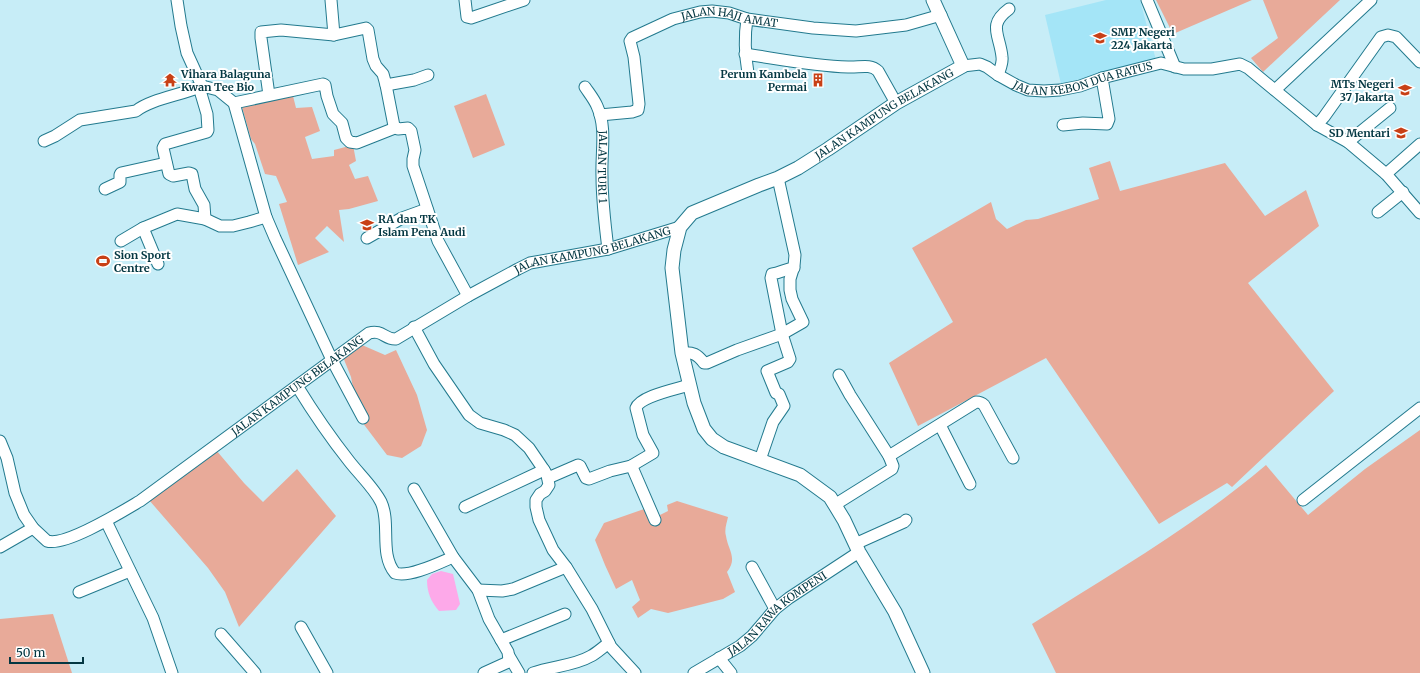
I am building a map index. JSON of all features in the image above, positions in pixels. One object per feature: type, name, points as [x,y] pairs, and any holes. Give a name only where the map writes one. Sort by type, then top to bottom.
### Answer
[{"type":"street","points":[[177,0],[187,53],[200,86],[207,114],[208,130],[207,132],[165,144],[163,148],[168,172],[171,176],[189,173],[192,174],[195,189],[204,205],[205,219]]},
{"type":"street","points":[[331,0],[334,34]]},
{"type":"street","points":[[465,0],[466,15],[467,17],[471,18],[524,0]]},
{"type":"street","points":[[933,0],[963,66]]},
{"type":"street","points":[[1147,0],[1174,67]]},
{"type":"street","points":[[1275,90],[1371,0]]},
{"type":"street","points":[[998,75],[1002,64],[1002,57],[996,27],[999,18],[1010,9]]},
{"type":"street","name":"JALAN HAJI AMAT","points":[[600,115],[632,112],[638,110],[639,104],[634,57],[630,41],[632,38],[673,19],[700,12],[712,11],[729,13],[747,21],[856,31],[906,25],[941,15]]},
{"type":"street","points":[[747,21],[744,39],[748,73]]},
{"type":"street","points":[[269,95],[261,38],[262,32],[282,30],[334,34],[366,28],[368,30],[373,59],[382,74],[386,85],[395,128]]},
{"type":"street","points":[[1317,124],[1324,117],[1381,37],[1388,35],[1396,37],[1420,62]]},
{"type":"street","points":[[745,54],[817,65],[850,68],[865,66],[875,67],[896,103]]},
{"type":"street","name":"JALAN KEBON DUA RATUS","points":[[963,66],[980,64],[1028,90],[1044,91],[1060,90],[1080,86],[1102,78],[1161,63],[1184,69],[1212,69],[1240,64],[1248,68],[1317,124],[1348,142],[1386,174],[1402,192],[1418,206]]},
{"type":"street","name":"JALAN KAMPUNG BELAKANG","points":[[923,673],[895,612],[857,548],[836,504],[826,494],[800,475],[724,446],[712,439],[704,429],[697,413],[682,353],[672,268],[674,250],[680,227],[696,210],[778,178],[828,150],[896,103],[963,66]]},
{"type":"street","points":[[386,85],[414,80],[428,75]]},
{"type":"street","points":[[1063,125],[1082,123],[1107,124],[1109,119],[1102,78]]},
{"type":"street","points":[[234,103],[324,84],[333,114],[342,123],[346,138],[350,142],[357,143],[395,128],[408,128],[411,131],[415,150],[412,163],[438,241],[468,296]]},
{"type":"street","points":[[44,140],[55,136],[80,120],[136,111],[140,107],[190,91],[200,86],[218,90],[234,103],[266,217],[332,360],[363,418]]},
{"type":"street","name":"JALAN TURI 1","points":[[585,87],[597,106],[603,133],[602,175],[608,249]]},
{"type":"street","points":[[1348,142],[1390,108]]},
{"type":"street","points":[[1386,174],[1420,144]]},
{"type":"street","points":[[106,189],[120,182],[120,174],[122,173],[166,163]]},
{"type":"street","points":[[682,353],[694,353],[704,363],[707,363],[737,350],[782,334],[803,322],[792,299],[790,290],[790,279],[794,268],[795,254],[778,178]]},
{"type":"street","points":[[1378,212],[1402,192]]},
{"type":"street","points":[[367,238],[402,218],[427,209]]},
{"type":"street","points":[[121,240],[143,228],[177,214],[205,219],[220,226],[249,222],[266,217]]},
{"type":"street","name":"JALAN KAMPUNG BELAKANG","points":[[0,441],[3,459],[24,515],[33,528],[47,541],[56,542],[106,522],[140,501],[370,332],[379,332],[394,340],[468,296],[530,263],[608,249],[680,227]]},
{"type":"street","points":[[143,228],[158,264]]},
{"type":"street","points":[[760,460],[773,422],[784,406],[779,394],[776,393],[767,371],[790,360],[782,334],[771,278],[772,274],[794,268]]},
{"type":"street","points":[[414,328],[434,364],[469,414],[480,422],[515,435],[529,448],[546,474],[548,488],[536,500],[539,520],[553,550],[566,567],[592,609],[609,643],[618,656],[635,673]]},
{"type":"street","points":[[836,504],[892,469],[893,465],[889,456],[839,376]]},
{"type":"street","points":[[465,507],[546,474],[578,465],[586,478],[589,479],[610,471],[631,466],[653,453],[643,435],[636,406],[650,396],[689,385]]},
{"type":"street","points":[[297,386],[329,436],[377,495],[382,504],[387,556],[391,569],[394,573],[405,574],[430,567],[453,557]]},
{"type":"street","points":[[889,456],[976,402],[981,402],[1013,458]]},
{"type":"street","points":[[1303,500],[1420,408]]},
{"type":"street","points":[[940,424],[970,484]]},
{"type":"street","points":[[631,466],[655,520]]},
{"type":"street","points":[[414,489],[453,557],[478,590],[489,618],[519,673]]},
{"type":"street","name":"JALAN RAWA KOMPENI","points":[[694,673],[740,646],[752,636],[775,610],[789,598],[857,548],[906,520]]},
{"type":"street","points":[[106,522],[153,618],[172,673]]},
{"type":"street","points":[[0,547],[33,528]]},
{"type":"street","points":[[478,590],[502,591],[513,589],[566,567]]},
{"type":"street","points":[[752,567],[775,610]]},
{"type":"street","points":[[79,592],[130,571]]},
{"type":"street","points":[[502,640],[565,614]]},
{"type":"street","points":[[301,626],[327,673]]},
{"type":"street","points":[[221,634],[254,673]]},
{"type":"street","points":[[533,673],[585,659],[592,656],[609,643]]},
{"type":"street","points":[[484,673],[506,663],[509,656]]},
{"type":"street","points":[[719,658],[731,673]]},
{"type":"shaded area","name":"SMP Negeri 224 Jakarta","points":[[1106,0],[1140,0],[1156,60],[1061,84],[1045,15]]},
{"type":"shaded area","points":[[1156,0],[1252,0],[1173,34]]},
{"type":"shaded area","points":[[1263,0],[1340,0],[1263,72],[1251,58],[1278,38]]},
{"type":"shaded area","points":[[291,88],[296,108],[312,107],[320,131],[305,137],[312,159],[334,156],[334,150],[353,145],[356,161],[349,165],[355,179],[368,176],[378,201],[349,209],[339,210],[344,242],[327,226],[315,238],[329,252],[298,265],[279,204],[287,202],[276,176],[265,174],[255,144],[251,139],[240,100]]},
{"type":"shaded area","points":[[486,94],[505,145],[473,158],[454,106]]},
{"type":"shaded area","points":[[1110,161],[1120,191],[1225,163],[1265,216],[1306,190],[1319,226],[1248,283],[1334,391],[1232,487],[1227,483],[1159,524],[1046,358],[918,426],[889,363],[953,322],[912,248],[991,202],[996,219],[1007,229],[1026,220],[1038,219],[1099,199],[1089,168]]},
{"type":"shaded area","points":[[362,345],[385,355],[396,350],[417,395],[427,430],[421,446],[402,458],[387,455],[359,418],[351,377],[343,357]]},
{"type":"shaded area","points":[[1420,430],[1420,673],[1056,673],[1032,624],[1152,549],[1210,509],[1266,465],[1308,515],[1365,469]]},
{"type":"shaded area","points":[[216,450],[244,483],[263,502],[297,469],[336,516],[239,627],[225,592],[208,568],[149,500]]},
{"type":"shaded area","points":[[677,501],[728,517],[725,534],[732,562],[727,572],[735,592],[723,599],[668,613],[651,609],[638,618],[632,607],[640,600],[632,580],[616,589],[595,540],[604,523],[647,508],[652,519],[668,511],[667,505]]},
{"type":"shaded area","points":[[441,571],[453,574],[460,604],[456,610],[439,611],[430,597],[427,580],[432,574]]},
{"type":"shaded area","points":[[53,614],[72,673],[0,673],[0,619]]},
{"type":"place","name":"SMP Negeri 224 Jakarta","points":[[1100,38]]},
{"type":"place","name":"Vihara Balaguna Kwan Tee Bio","points":[[170,80]]},
{"type":"place","name":"Perum Kambela Permai","points":[[818,80]]},
{"type":"place","name":"MTs Negeri 37 Jakarta","points":[[1405,90]]},
{"type":"place","name":"SD Mentari","points":[[1401,133]]},
{"type":"place","name":"RA dan TK Islam Pena Audi","points":[[367,225]]},
{"type":"place","name":"Sion Sport Centre","points":[[103,261]]}]
